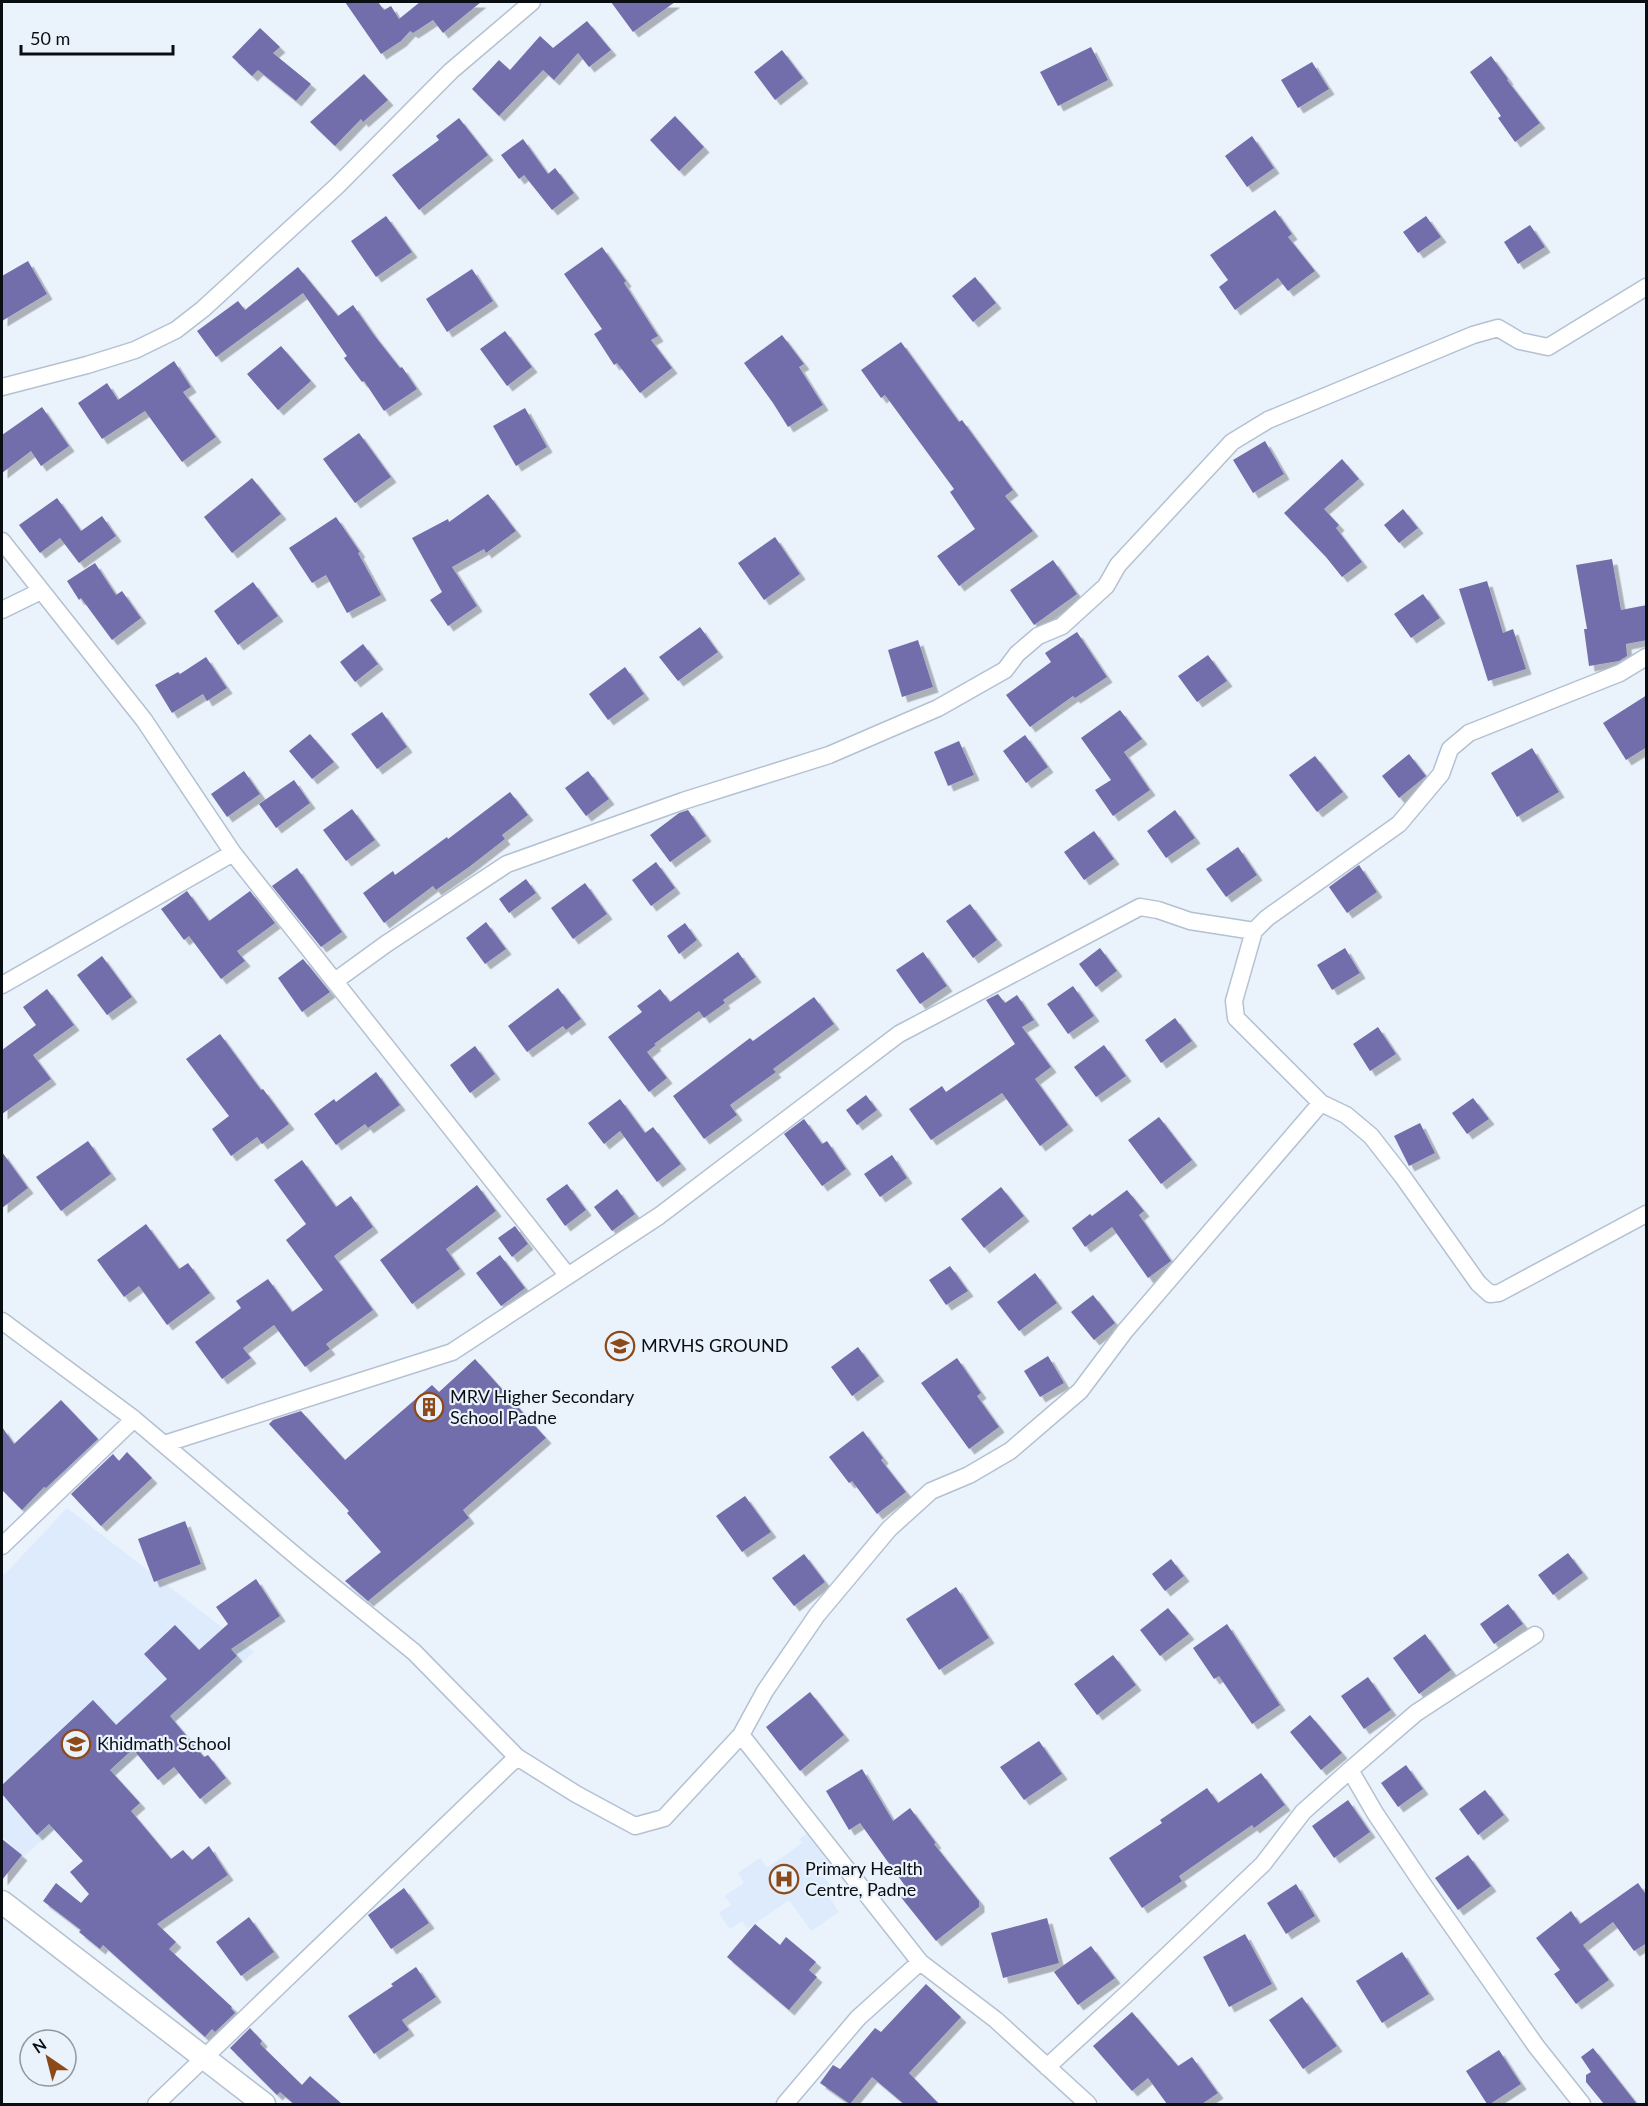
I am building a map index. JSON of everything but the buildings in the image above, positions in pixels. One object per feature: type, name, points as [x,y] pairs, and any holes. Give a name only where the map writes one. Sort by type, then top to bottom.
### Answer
[{"type":"main road","points":[[2,1902],[264,2104]]},
{"type":"street","points":[[2,387],[135,350],[176,330],[203,309],[337,186],[451,71],[532,2]]},
{"type":"street","points":[[335,981],[386,944],[507,864],[683,801],[829,755],[938,708],[1005,670],[1017,654],[1038,636],[1062,626],[1093,599],[1106,586],[1118,565],[1232,442],[1268,420],[1473,334],[1498,328],[1520,341],[1548,347],[1647,287]]},
{"type":"street","points":[[2,541],[144,720],[233,853],[568,1276]]},
{"type":"street","points":[[2,610],[41,591]]},
{"type":"street","points":[[1647,657],[1620,673],[1470,733],[1450,749],[1441,774],[1399,824],[1267,918],[1254,931],[1234,1001],[1236,1018],[1321,1103],[1346,1115],[1371,1136],[1478,1282],[1490,1294],[1499,1293],[1647,1214]]},
{"type":"street","points":[[2,985],[233,853]]},
{"type":"street","points":[[164,1444],[452,1352],[659,1216],[899,1034],[1140,907],[1158,910],[1191,921],[1254,931]]},
{"type":"street","points":[[2,1321],[134,1419],[303,1562],[414,1652],[517,1757],[576,1794],[635,1826],[664,1818],[741,1735],[765,1691],[817,1615],[889,1529],[931,1491],[969,1475],[1010,1451],[1080,1391],[1125,1331],[1321,1103]]},
{"type":"street","points":[[2,1546],[134,1419]]},
{"type":"street","points":[[1047,2067],[1263,1864],[1304,1812],[1350,1770],[1416,1713],[1535,1635]]},
{"type":"street","points":[[741,1735],[920,1962],[996,2020],[1088,2104]]},
{"type":"street","points":[[156,2104],[517,1757]]},
{"type":"street","points":[[1350,1770],[1375,1813],[1424,1886],[1536,2046],[1582,2104]]},
{"type":"street","points":[[785,2104],[858,2018],[920,1962]]},
{"type":"shaded area","name":"Khidmath School","points":[[67,1508],[254,1652],[23,1857],[2,1836],[2,1577]]},
{"type":"shaded area","name":"Primary Health Centre, Padne","points":[[810,1832],[834,1867],[823,1875],[833,1890],[827,1894],[839,1912],[811,1931],[789,1900],[747,1929],[742,1921],[730,1929],[719,1913],[731,1905],[725,1896],[744,1883],[738,1873],[760,1858],[767,1868],[802,1843],[799,1839]]},
{"type":"place","name":"MRVHS GROUND","points":[[620,1346]]},
{"type":"place","name":"MRV Higher Secondary School Padne","points":[[429,1407]]},
{"type":"place","name":"Khidmath School","points":[[76,1744]]},
{"type":"place","name":"Primary Health Centre, Padne","points":[[784,1879]]}]
